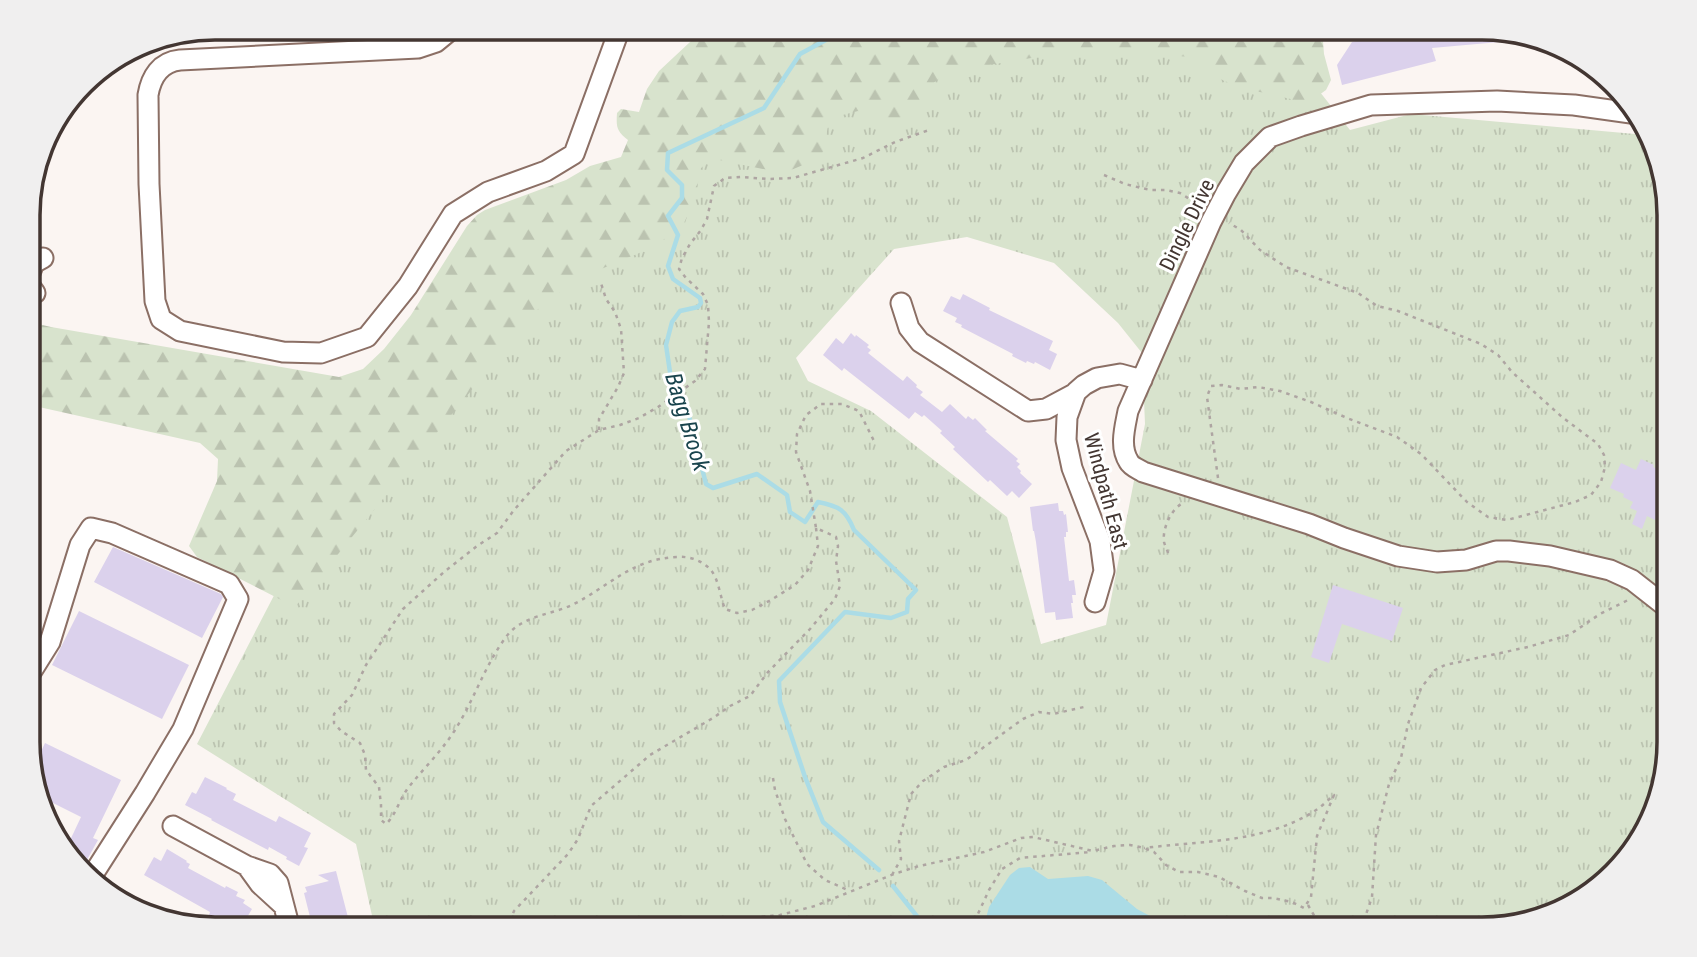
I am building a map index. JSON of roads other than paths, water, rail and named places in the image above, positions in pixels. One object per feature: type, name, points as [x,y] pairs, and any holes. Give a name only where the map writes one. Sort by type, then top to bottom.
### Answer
[{"type":"street","points":[[438,40],[418,48],[180,60],[168,62],[161,67],[151,81],[148,95],[155,301],[161,319],[180,331],[283,352],[321,353],[367,337],[408,286],[453,214],[488,192],[546,171],[574,155],[616,40]]},
{"type":"street","name":"Dingle Drive","points":[[1623,112],[1574,105],[1497,101],[1371,105],[1270,137],[1244,163],[1215,215],[1128,411],[1124,447],[1129,464],[1143,472],[1309,524],[1398,556],[1437,562],[1466,560],[1496,551],[1550,556],[1624,575],[1656,598]]},
{"type":"street","points":[[901,303],[909,328],[920,342],[1028,411],[1046,410],[1097,378],[1120,374],[1142,380]]},
{"type":"street","name":"Windpath East","points":[[1076,393],[1067,417],[1066,440],[1075,477],[1100,541],[1104,571],[1095,602]]},
{"type":"street","points":[[40,658],[50,642],[80,545],[91,528],[112,533],[229,584],[238,599],[183,729],[96,869]]},
{"type":"street","points":[[173,826],[275,878],[281,890],[287,917]]},
{"type":"water","points":[[1030,867],[1048,879],[1088,876],[1102,880],[1137,909],[1151,916],[986,916],[989,907],[1010,875],[1019,868]]},
{"type":"waterway","name":"Bagg Brook","points":[[826,40],[800,54],[764,108],[668,153],[667,170],[682,185],[682,198],[668,216],[678,235],[668,266],[673,279],[700,298],[701,303],[698,307],[680,311],[672,322],[666,345],[671,379],[689,416],[706,484],[713,488],[757,474],[787,495],[790,512],[805,522],[818,502],[837,507],[845,513],[854,530],[916,590],[908,599],[907,612],[891,618],[845,612],[779,681],[780,702],[823,822],[879,870]]},
{"type":"waterway","name":"Bagg Brook","points":[[893,886],[917,916]]}]
